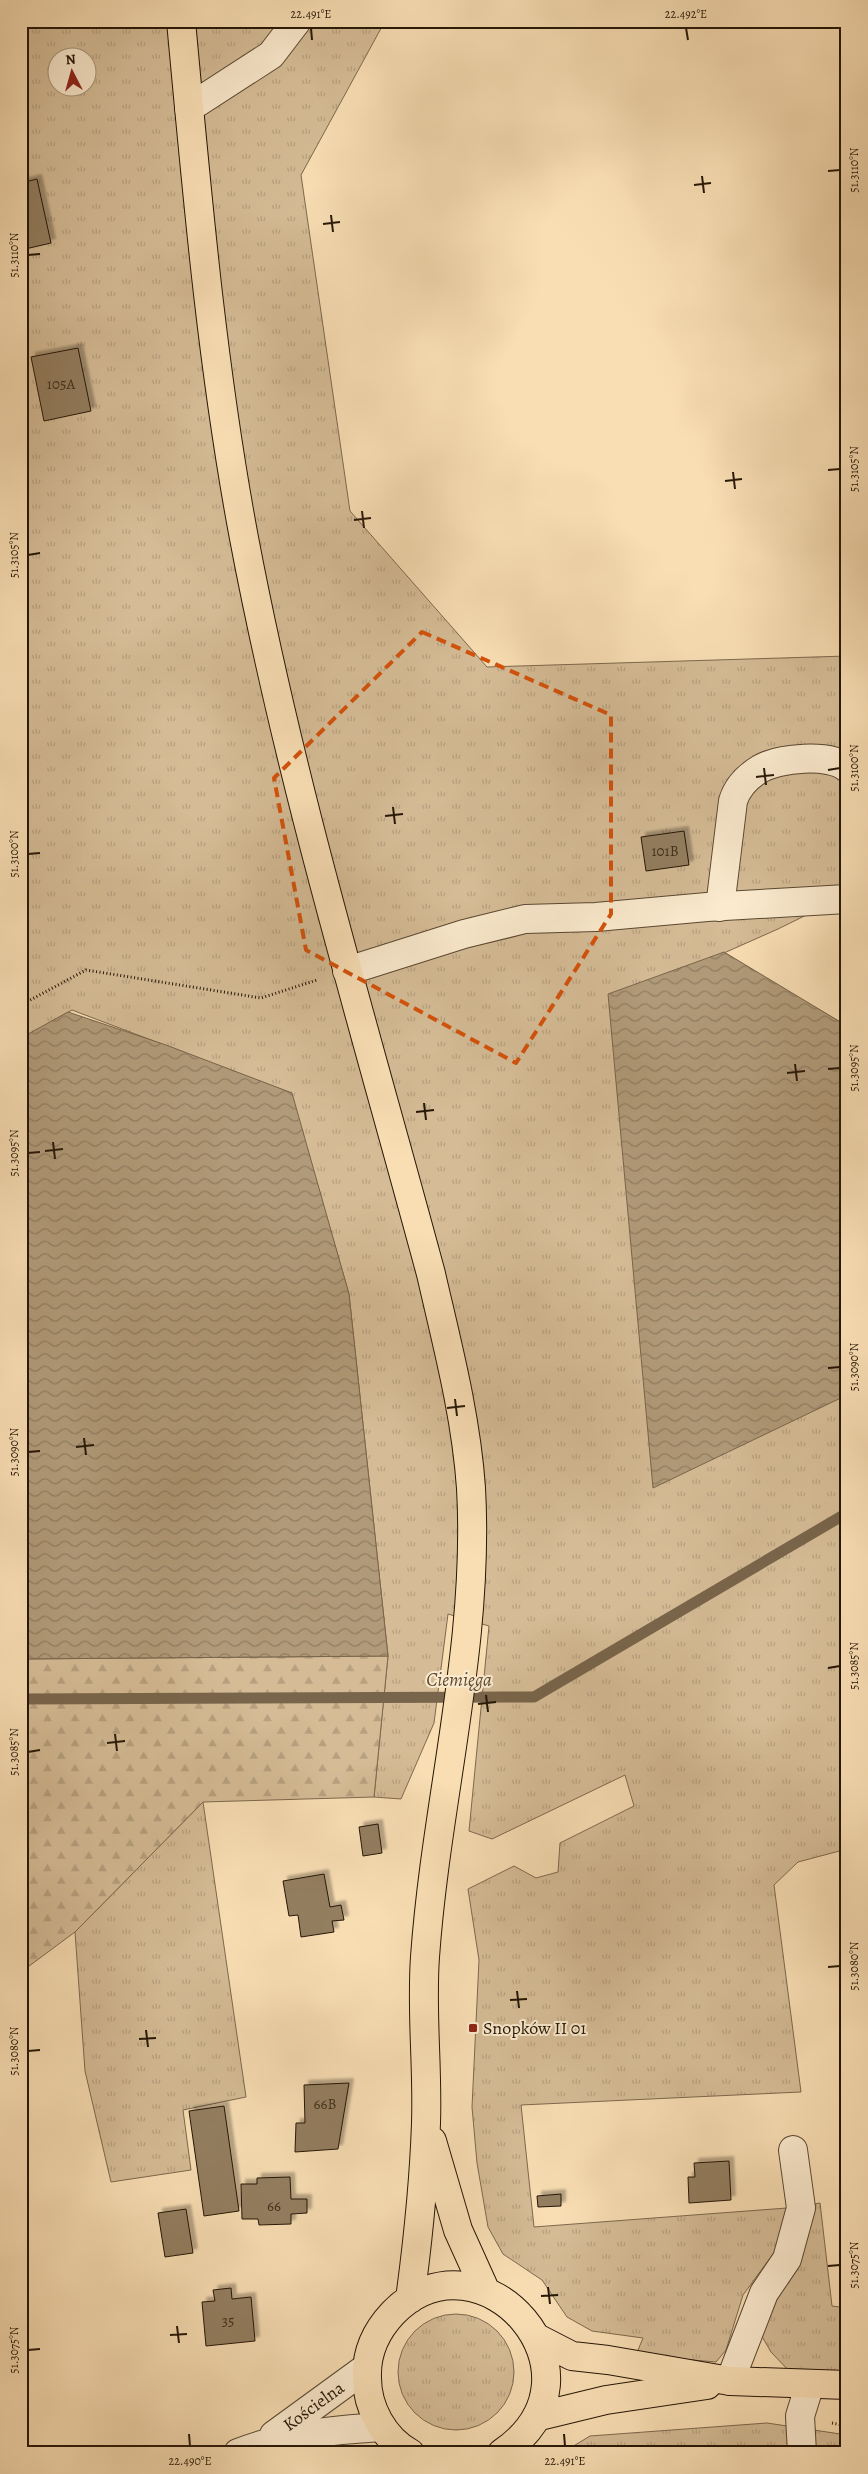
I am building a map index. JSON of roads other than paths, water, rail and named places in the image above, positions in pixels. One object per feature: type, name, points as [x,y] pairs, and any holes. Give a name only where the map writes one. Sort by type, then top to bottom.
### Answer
[{"type":"main road","points":[[181,21],[211,317],[244,540],[303,808],[431,1274],[459,1404],[471,1488],[471,1546],[467,1622],[451,1762],[435,1852],[426,1952],[426,2122],[419,2237],[410,2299]]},
{"type":"main road","points":[[426,2122],[458,2230],[486,2292]]},
{"type":"main road","points":[[408,2452],[393,2440],[382,2427],[372,2409],[367,2389],[366,2368],[376,2335],[385,2321],[410,2299],[428,2291],[447,2287],[467,2287],[486,2292],[507,2302],[524,2318],[537,2338],[544,2357],[546,2377],[543,2397],[536,2416],[526,2432],[502,2453]]},
{"type":"main road","points":[[537,2338],[572,2356],[608,2360],[730,2381],[847,2385]]},
{"type":"main road","points":[[536,2416],[606,2400],[730,2381]]},
{"type":"street","points":[[189,108],[271,55],[297,21]]},
{"type":"street","points":[[720,907],[733,801],[737,789],[760,768],[779,762],[808,759],[831,760],[847,768]]},
{"type":"street","points":[[347,970],[464,934],[525,920],[596,917],[720,907],[844,892]]},
{"type":"street","points":[[730,2381],[764,2293],[787,2258],[801,2208],[793,2150]]},
{"type":"street","name":"Kościelna","points":[[249,2449],[298,2420],[366,2368]]},
{"type":"street","points":[[802,2453],[800,2416],[810,2384]]},
{"type":"street","name":"Kościelna","points":[[249,2449],[324,2431],[382,2427]]},
{"type":"water","points":[[724,952],[847,1026],[847,1395],[653,1488],[608,994]]},
{"type":"water","points":[[68,1012],[166,1045],[292,1093],[349,1294],[388,1656],[21,1659],[21,1038]]},
{"type":"waterway","name":"Ciemięga","points":[[21,1699],[534,1697],[847,1513]]},
{"type":"place","name":"Snopków II 01","points":[[473,2028]]}]
